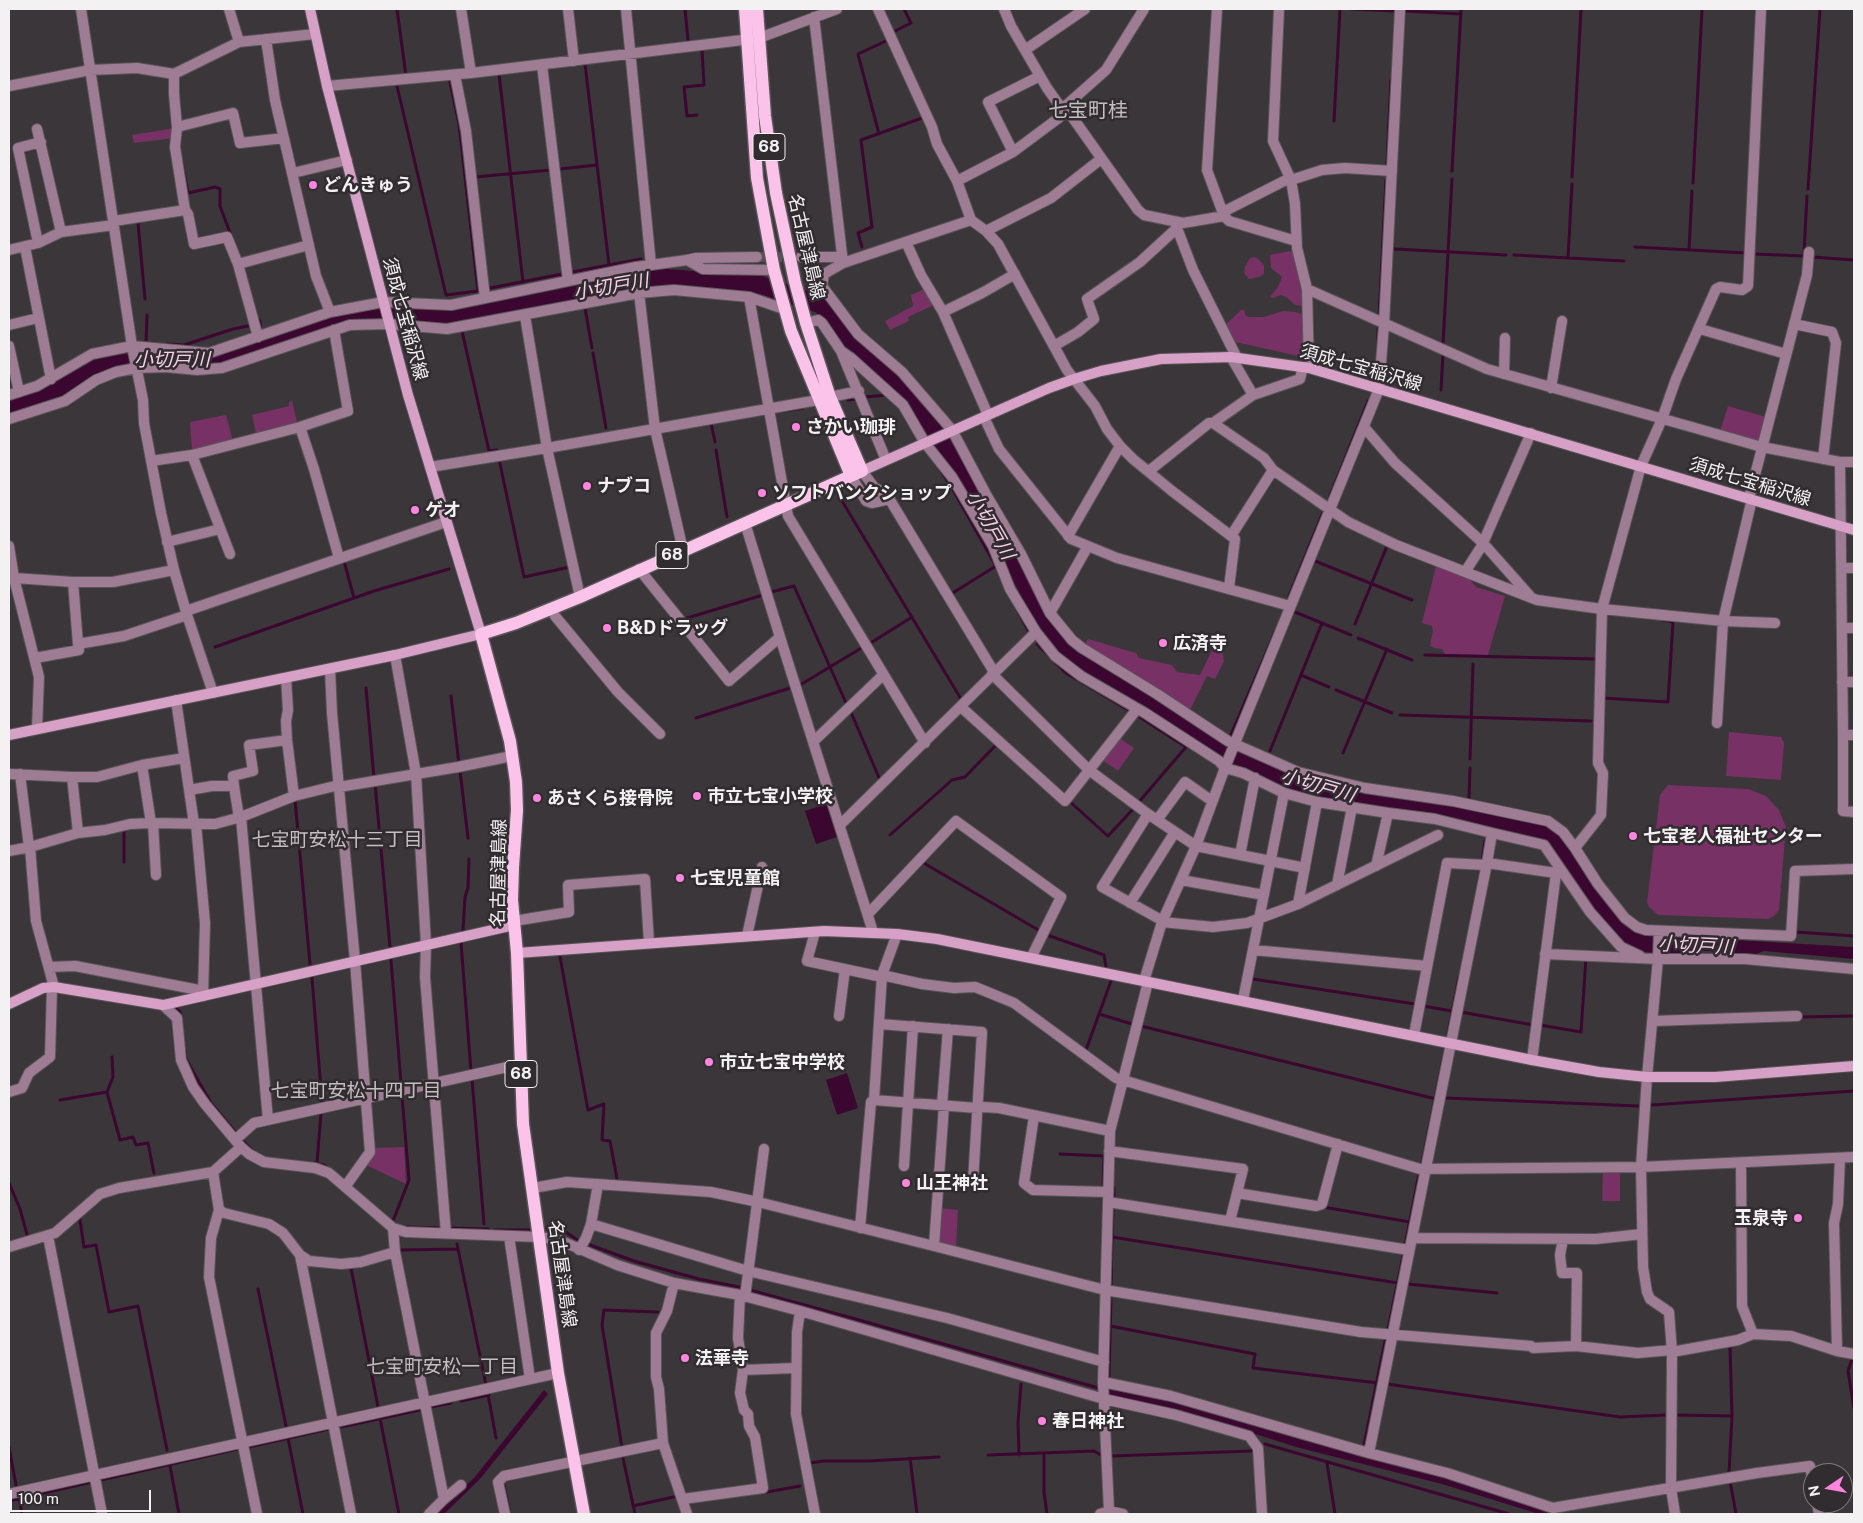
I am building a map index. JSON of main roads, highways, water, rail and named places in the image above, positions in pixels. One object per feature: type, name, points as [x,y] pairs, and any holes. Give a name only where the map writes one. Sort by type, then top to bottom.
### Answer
[{"type":"main road","name":"名古屋津島線","points":[[745,9],[753,39],[776,194],[795,282],[824,398]]},
{"type":"main road","name":"名古屋津島線","points":[[584,1514],[558,1374],[523,1124],[517,952],[514,923],[513,868],[517,810],[516,782],[510,742],[481,634],[580,597],[639,569],[856,474],[783,307],[774,274],[756,178],[753,39],[757,9]]},
{"type":"water","points":[[826,804],[837,837],[816,844],[805,811]]},
{"type":"water","points":[[1725,938],[1854,947],[1854,959],[1764,951],[1751,956],[1729,955],[1710,951],[1660,950],[1660,940],[1710,941]]},
{"type":"water","points":[[847,1073],[858,1108],[837,1115],[826,1080]]},
{"type":"water","points":[[1106,1387],[1180,1403],[1295,1438],[1447,1478],[1560,1514],[1539,1514],[1442,1484],[1296,1447],[1177,1409],[1106,1394]]},
{"type":"water","points":[[544,1390],[548,1394],[480,1479],[444,1514],[436,1514],[474,1478]]},
{"type":"waterway","points":[[397,9],[406,76]]},
{"type":"waterway","points":[[685,9],[688,40]]},
{"type":"waterway","points":[[893,32],[911,23],[904,9]]},
{"type":"waterway","points":[[1334,121],[1340,9]]},
{"type":"waterway","points":[[1352,9],[1395,11]]},
{"type":"waterway","points":[[1452,171],[1461,9]]},
{"type":"waterway","points":[[1572,177],[1581,9]]},
{"type":"waterway","points":[[1693,183],[1702,9]]},
{"type":"waterway","points":[[1808,189],[1820,9]]},
{"type":"waterway","points":[[1405,11],[1461,14]]},
{"type":"waterway","points":[[879,134],[858,54],[888,40]]},
{"type":"waterway","points":[[697,115],[687,116],[684,87],[704,85],[702,50]]},
{"type":"waterway","points":[[585,64],[609,265]]},
{"type":"waterway","points":[[499,74],[523,282]]},
{"type":"waterway","points":[[1387,164],[1391,79]]},
{"type":"waterway","points":[[397,86],[446,295],[478,291],[459,124],[450,82]]},
{"type":"waterway","points":[[862,247],[858,233],[872,227],[861,140],[922,118]]},
{"type":"waterway","points":[[182,162],[188,193],[215,187],[220,189],[220,206],[232,238]]},
{"type":"waterway","points":[[560,169],[597,165]]},
{"type":"waterway","points":[[475,177],[551,170]]},
{"type":"waterway","points":[[1443,345],[1452,179]]},
{"type":"waterway","points":[[1379,316],[1386,180]]},
{"type":"waterway","points":[[1568,258],[1572,184]]},
{"type":"waterway","points":[[1689,250],[1692,191]]},
{"type":"waterway","points":[[1804,253],[1807,196]]},
{"type":"waterway","points":[[138,223],[145,299]]},
{"type":"waterway","points":[[1635,247],[1746,253]]},
{"type":"waterway","points":[[1395,249],[1506,255]]},
{"type":"waterway","points":[[1753,254],[1805,256]]},
{"type":"waterway","points":[[1514,255],[1624,261]]},
{"type":"waterway","points":[[1812,257],[1854,260]]},
{"type":"waterway","points":[[572,272],[641,259]]},
{"type":"waterway","points":[[490,288],[562,274]]},
{"type":"waterway","name":"小切戸川","points":[[9,407],[45,396],[90,369],[109,362],[142,358],[200,362],[220,360],[333,320],[362,314],[454,317],[648,278],[761,285],[822,305],[852,345],[900,384],[931,423],[1000,537],[1050,631],[1061,646],[1078,660],[1234,758],[1295,783],[1324,791],[1437,810],[1545,832],[1559,845],[1584,885],[1618,928],[1636,939],[1649,944],[1677,946]]},
{"type":"waterway","name":"小切戸川","points":[[582,291],[583,296]]},
{"type":"waterway","points":[[585,308],[592,348]]},
{"type":"waterway","points":[[146,343],[147,315]]},
{"type":"waterway","points":[[258,319],[260,321],[261,333]]},
{"type":"waterway","points":[[167,344],[184,345],[233,329],[253,325]]},
{"type":"waterway","points":[[1378,329],[1378,343]]},
{"type":"waterway","points":[[462,331],[489,451],[497,450],[498,452]]},
{"type":"waterway","name":"小切戸川","points":[[262,338],[264,344]]},
{"type":"waterway","points":[[593,353],[606,428]]},
{"type":"waterway","points":[[1441,390],[1443,354]]},
{"type":"waterway","name":"小切戸川","points":[[893,388],[900,384]]},
{"type":"waterway","points":[[865,397],[887,395]]},
{"type":"waterway","points":[[848,400],[857,399]]},
{"type":"waterway","points":[[1330,496],[1368,401]]},
{"type":"waterway","points":[[784,411],[803,408]]},
{"type":"waterway","points":[[711,423],[715,442]]},
{"type":"waterway","points":[[716,450],[727,517]]},
{"type":"waterway","points":[[499,459],[524,577],[570,567]]},
{"type":"waterway","points":[[941,471],[997,568]]},
{"type":"waterway","points":[[839,496],[961,699]]},
{"type":"waterway","points":[[1289,596],[1323,512]]},
{"type":"waterway","points":[[1355,624],[1387,546]]},
{"type":"waterway","name":"小切戸川","points":[[1006,562],[1012,559]]},
{"type":"waterway","points":[[344,561],[354,598]]},
{"type":"waterway","points":[[1315,561],[1412,600]]},
{"type":"waterway","points":[[951,594],[996,566]]},
{"type":"waterway","points":[[215,647],[374,591],[449,569]]},
{"type":"waterway","points":[[771,592],[794,586],[846,703]]},
{"type":"waterway","points":[[684,619],[763,595]]},
{"type":"waterway","points":[[1017,609],[1028,630]]},
{"type":"waterway","points":[[1295,612],[1351,635]]},
{"type":"waterway","points":[[869,644],[912,617]]},
{"type":"waterway","points":[[1602,698],[1668,702],[1673,622],[1663,620]]},
{"type":"waterway","points":[[1270,751],[1322,623]]},
{"type":"waterway","points":[[1230,737],[1275,632]]},
{"type":"waterway","points":[[1358,638],[1412,660]]},
{"type":"waterway","points":[[1037,644],[1066,673],[1130,711]]},
{"type":"waterway","points":[[800,685],[863,647]]},
{"type":"waterway","points":[[1343,753],[1387,649]]},
{"type":"waterway","points":[[1425,655],[1595,659]]},
{"type":"waterway","points":[[1470,759],[1473,664]]},
{"type":"waterway","points":[[1301,675],[1329,687]]},
{"type":"waterway","points":[[696,718],[793,687]]},
{"type":"waterway","points":[[366,688],[374,778]]},
{"type":"waterway","points":[[1336,690],[1392,713]]},
{"type":"waterway","points":[[451,696],[459,764]]},
{"type":"waterway","points":[[850,710],[880,780]]},
{"type":"waterway","points":[[1400,715],[1591,721]]},
{"type":"waterway","points":[[1138,716],[1186,747],[1138,803]]},
{"type":"waterway","name":"小切戸川","points":[[1191,737],[1193,733]]},
{"type":"waterway","points":[[890,835],[952,780],[965,777],[996,745]]},
{"type":"waterway","points":[[1469,799],[1470,768]]},
{"type":"waterway","points":[[460,771],[468,838]]},
{"type":"waterway","points":[[375,784],[390,947]]},
{"type":"waterway","points":[[293,801],[295,800],[310,964]]},
{"type":"waterway","points":[[1069,801],[1108,836],[1134,808]]},
{"type":"waterway","points":[[124,830],[124,862]]},
{"type":"waterway","points":[[1482,861],[1485,841]]},
{"type":"waterway","points":[[463,930],[469,859]]},
{"type":"waterway","points":[[922,862],[1040,931]]},
{"type":"waterway","points":[[1796,932],[1854,936]]},
{"type":"waterway","points":[[1047,935],[1104,955],[1106,967]]},
{"type":"waterway","points":[[461,943],[471,1071]]},
{"type":"waterway","points":[[560,957],[588,1110],[604,1104],[602,1140],[610,1141],[617,1179]]},
{"type":"waterway","points":[[1540,1025],[1581,1032],[1586,958]]},
{"type":"waterway","points":[[391,960],[401,1083]]},
{"type":"waterway","points":[[1448,1033],[1459,977]]},
{"type":"waterway","points":[[312,978],[322,1102]]},
{"type":"waterway","points":[[1253,979],[1415,1004]]},
{"type":"waterway","points":[[1111,981],[1099,1014],[1132,1024]]},
{"type":"waterway","points":[[143,997],[164,1001]]},
{"type":"waterway","points":[[172,1005],[180,1012],[181,1017]]},
{"type":"waterway","points":[[1423,1006],[1452,1011]]},
{"type":"waterway","points":[[1461,1012],[1533,1025]]},
{"type":"waterway","points":[[1086,1050],[1099,1014]]},
{"type":"waterway","points":[[1800,1017],[1854,1016]]},
{"type":"waterway","points":[[1141,1026],[1436,1099]]},
{"type":"waterway","points":[[1422,1163],[1445,1049]]},
{"type":"waterway","points":[[185,1051],[186,1059],[211,1103],[237,1134]]},
{"type":"waterway","points":[[107,1092],[113,1077],[112,1057]]},
{"type":"waterway","points":[[472,1079],[484,1224]]},
{"type":"waterway","points":[[1652,1105],[1854,1091]]},
{"type":"waterway","points":[[60,1100],[107,1092],[120,1140],[133,1137],[136,1145],[148,1143],[154,1173]]},
{"type":"waterway","points":[[393,1221],[409,1180],[402,1096]]},
{"type":"waterway","points":[[1445,1098],[1639,1106]]},
{"type":"waterway","points":[[317,1163],[321,1113]]},
{"type":"waterway","points":[[243,1141],[251,1149]]},
{"type":"waterway","points":[[1060,1154],[1104,1156],[1103,1186]]},
{"type":"waterway","points":[[314,1163],[324,1165],[329,1169]]},
{"type":"waterway","points":[[1405,1245],[1419,1174]]},
{"type":"waterway","points":[[9,1183],[20,1209],[28,1238]]},
{"type":"waterway","points":[[1114,1188],[1114,1198]]},
{"type":"waterway","points":[[1323,1207],[1410,1222]]},
{"type":"waterway","points":[[1113,1210],[1112,1237],[1398,1283]]},
{"type":"waterway","points":[[80,1220],[84,1247],[96,1245],[109,1312],[138,1306],[167,1450]]},
{"type":"waterway","points":[[405,1227],[488,1229]]},
{"type":"waterway","points":[[546,1228],[563,1230],[579,1241],[634,1261],[699,1279],[739,1287],[1102,1389]]},
{"type":"waterway","points":[[494,1230],[529,1230]]},
{"type":"waterway","points":[[1111,1288],[1112,1237]]},
{"type":"waterway","points":[[457,1244],[486,1385]]},
{"type":"waterway","points":[[400,1250],[458,1249]]},
{"type":"waterway","points":[[1388,1329],[1403,1256]]},
{"type":"waterway","points":[[351,1268],[378,1407]]},
{"type":"waterway","points":[[1408,1284],[1497,1293]]},
{"type":"waterway","points":[[258,1289],[286,1426]]},
{"type":"waterway","points":[[1109,1376],[1111,1297]]},
{"type":"waterway","points":[[622,1448],[602,1325],[604,1310],[658,1312]]},
{"type":"waterway","points":[[1110,1326],[1255,1354],[1253,1368],[1378,1383]]},
{"type":"waterway","points":[[1364,1445],[1385,1341]]},
{"type":"waterway","points":[[1730,1347],[1732,1416]]},
{"type":"waterway","points":[[1852,1359],[1848,1371],[1854,1408]]},
{"type":"waterway","points":[[1019,1455],[1018,1422],[1021,1384]]},
{"type":"waterway","points":[[1387,1384],[1620,1417],[1667,1415]]},
{"type":"waterway","points":[[488,1394],[496,1438]]},
{"type":"waterway","points":[[461,1401],[489,1395]]},
{"type":"waterway","points":[[431,1407],[451,1403]]},
{"type":"waterway","points":[[341,1427],[420,1410]]},
{"type":"waterway","points":[[1675,1415],[1732,1416],[1729,1472]]},
{"type":"waterway","points":[[380,1418],[399,1514]]},
{"type":"waterway","points":[[249,1447],[329,1429]]},
{"type":"waterway","points":[[288,1438],[303,1514]]},
{"type":"waterway","points":[[1265,1444],[1509,1514]]},
{"type":"waterway","points":[[9,1447],[16,1485]]},
{"type":"waterway","points":[[101,1480],[238,1449]]},
{"type":"waterway","points":[[988,1455],[1094,1451],[1101,1455]]},
{"type":"waterway","points":[[1112,1456],[1251,1451]]},
{"type":"waterway","points":[[1044,1453],[1044,1492],[1047,1514]]},
{"type":"waterway","points":[[810,1463],[939,1457]]},
{"type":"waterway","points":[[623,1458],[635,1514]]},
{"type":"waterway","points":[[910,1458],[917,1514]]},
{"type":"waterway","points":[[1327,1463],[1335,1514]]},
{"type":"waterway","points":[[170,1466],[179,1514]]},
{"type":"waterway","points":[[1730,1481],[1736,1514]]},
{"type":"waterway","points":[[9,1501],[92,1482]]},
{"type":"waterway","points":[[504,1485],[510,1514]]},
{"type":"waterway","points":[[766,1488],[767,1492],[800,1486]]},
{"type":"waterway","points":[[633,1506],[678,1496]]},
{"type":"waterway","points":[[19,1498],[22,1514]]},
{"type":"tunnel","points":[[757,257],[795,257]]},
{"type":"place","name":"どんきゅう","points":[[313,185]]},
{"type":"place","name":"さかい珈琲","points":[[796,427]]},
{"type":"place","name":"ナブコ","points":[[587,486]]},
{"type":"place","name":"ソフトバンクショップ","points":[[762,493]]},
{"type":"place","name":"ゲオ","points":[[415,510]]},
{"type":"place","name":"B&Dドラッグ","points":[[607,628]]},
{"type":"place","name":"広済寺","points":[[1163,643]]},
{"type":"place","name":"市立七宝小学校","points":[[697,796]]},
{"type":"place","name":"あさくら接骨院","points":[[537,798]]},
{"type":"place","name":"七宝老人福祉センター","points":[[1633,836]]},
{"type":"place","name":"七宝児童館","points":[[680,878]]},
{"type":"place","name":"市立七宝中学校","points":[[709,1062]]},
{"type":"place","name":"山王神社","points":[[906,1183]]},
{"type":"place","name":"玉泉寺","points":[[1798,1218]]},
{"type":"place","name":"法華寺","points":[[685,1358]]},
{"type":"place","name":"春日神社","points":[[1042,1421]]},
{"type":"district","name":"七宝町桂","points":[[1088,111]]},
{"type":"district","name":"七宝町安松十三丁目","points":[[337,840]]},
{"type":"district","name":"七宝町安松十四丁目","points":[[356,1091]]},
{"type":"district","name":"七宝町安松一丁目","points":[[442,1367]]}]
